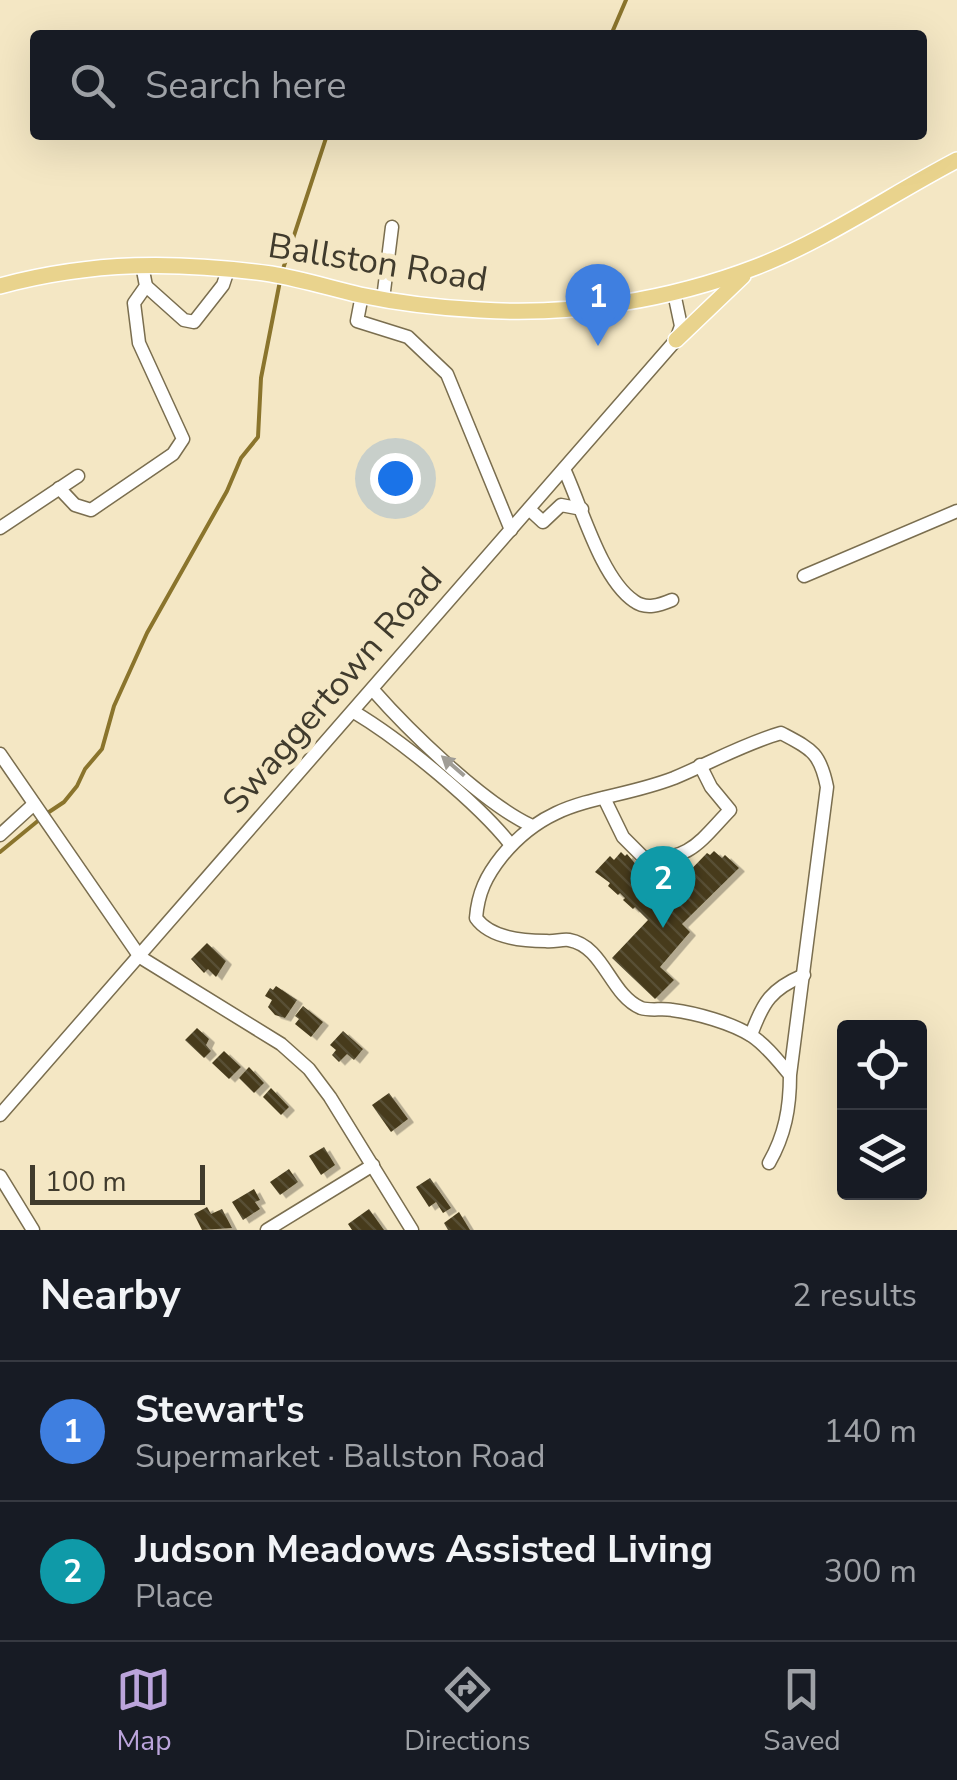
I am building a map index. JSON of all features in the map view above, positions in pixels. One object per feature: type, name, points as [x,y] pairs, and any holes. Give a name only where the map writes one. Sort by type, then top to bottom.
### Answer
[{"type":"main road","name":"Ballston Road","points":[[0,286],[72,270],[168,262],[281,276],[384,299],[516,311],[606,304],[674,294],[759,266],[957,160]]},
{"type":"main road","points":[[676,340],[734,282],[759,266]]},
{"type":"street","points":[[384,299],[392,228]]},
{"type":"street","points":[[142,264],[146,286],[184,320],[194,322],[223,286],[228,270]]},
{"type":"street","points":[[60,488],[75,505],[91,510],[173,454],[183,439],[139,342],[134,303],[146,286]]},
{"type":"street","points":[[674,294],[682,326],[676,340]]},
{"type":"street","points":[[362,295],[357,321],[408,337],[447,374],[512,530]]},
{"type":"street","name":"Swaggertown Road","points":[[0,1115],[676,340]]},
{"type":"street","points":[[564,469],[606,564],[627,594],[646,606],[672,600]]},
{"type":"street","points":[[0,528],[78,476]]},
{"type":"street","points":[[530,509],[544,522],[561,505],[582,510]]},
{"type":"street","points":[[804,576],[957,511]]},
{"type":"street","points":[[373,690],[404,723],[509,815],[530,825]]},
{"type":"street","points":[[354,712],[389,735],[480,812],[511,845]]},
{"type":"street","points":[[769,1163],[780,1143],[790,1106],[790,1075],[827,786],[822,764],[811,749],[781,734],[754,741],[672,778],[573,805],[530,825],[488,873],[478,897],[476,918],[484,929],[546,942],[571,940],[592,952],[618,987],[642,1008],[672,1010],[752,1036],[790,1075]]},
{"type":"street","points":[[0,754],[140,957],[276,1041],[295,1057],[330,1096],[412,1230]]},
{"type":"street","points":[[604,798],[624,837],[643,857],[678,858],[730,810],[700,766]]},
{"type":"street","points":[[0,835],[34,804]]},
{"type":"street","points":[[752,1036],[760,1010],[778,986],[804,975]]},
{"type":"street","points":[[267,1230],[372,1165]]},
{"type":"street","points":[[0,1176],[33,1230]]},
{"type":"building","points":[[714,851],[739,868],[682,924],[690,932],[660,967],[674,980],[655,999],[612,958],[648,920],[595,872],[610,856],[614,860],[621,852],[654,880],[654,869],[672,862],[670,887],[674,887],[707,853]]},
{"type":"building","points":[[207,943],[226,961],[216,977],[208,969],[204,973],[191,959]]},
{"type":"building","points":[[276,986],[297,1000],[285,1018],[268,1007],[272,1000],[265,996]]},
{"type":"building","points":[[303,1006],[323,1022],[311,1037],[295,1024],[299,1019],[295,1016]]},
{"type":"building","points":[[197,1028],[209,1039],[206,1045],[211,1051],[204,1058],[185,1040]]},
{"type":"building","points":[[343,1031],[363,1049],[354,1060],[347,1054],[339,1062],[330,1045]]},
{"type":"building","points":[[224,1051],[241,1067],[229,1079],[212,1063]]},
{"type":"building","points":[[249,1067],[264,1083],[254,1093],[239,1078]]},
{"type":"building","points":[[271,1088],[289,1107],[281,1115],[263,1097]]},
{"type":"building","points":[[389,1093],[408,1119],[391,1132],[372,1105]]},
{"type":"building","points":[[324,1147],[335,1165],[321,1175],[309,1156]]},
{"type":"building","points":[[289,1169],[298,1182],[280,1195],[270,1182]]},
{"type":"building","points":[[430,1178],[451,1208],[443,1213],[436,1202],[429,1207],[416,1187]]},
{"type":"building","points":[[254,1189],[260,1209],[243,1220],[232,1202]]},
{"type":"building","points":[[207,1207],[211,1214],[222,1209],[232,1228],[202,1230],[194,1214]]},
{"type":"building","points":[[369,1209],[384,1230],[352,1230],[348,1224]]},
{"type":"building","points":[[459,1212],[470,1230],[448,1230],[444,1223]]},
{"type":"waterway","points":[[613,30],[626,0]]},
{"type":"waterway","points":[[282,272],[325,140]]},
{"type":"waterway","points":[[46,814],[64,802],[102,749],[114,706],[147,633],[227,491],[241,458],[258,437],[261,378],[280,281]]},
{"type":"waterway","points":[[0,852],[39,820]]},
{"type":"place","name":"Stewart's","points":[[598,346]]},
{"type":"place","name":"Judson Meadows Assisted Living","points":[[663,928]]}]
